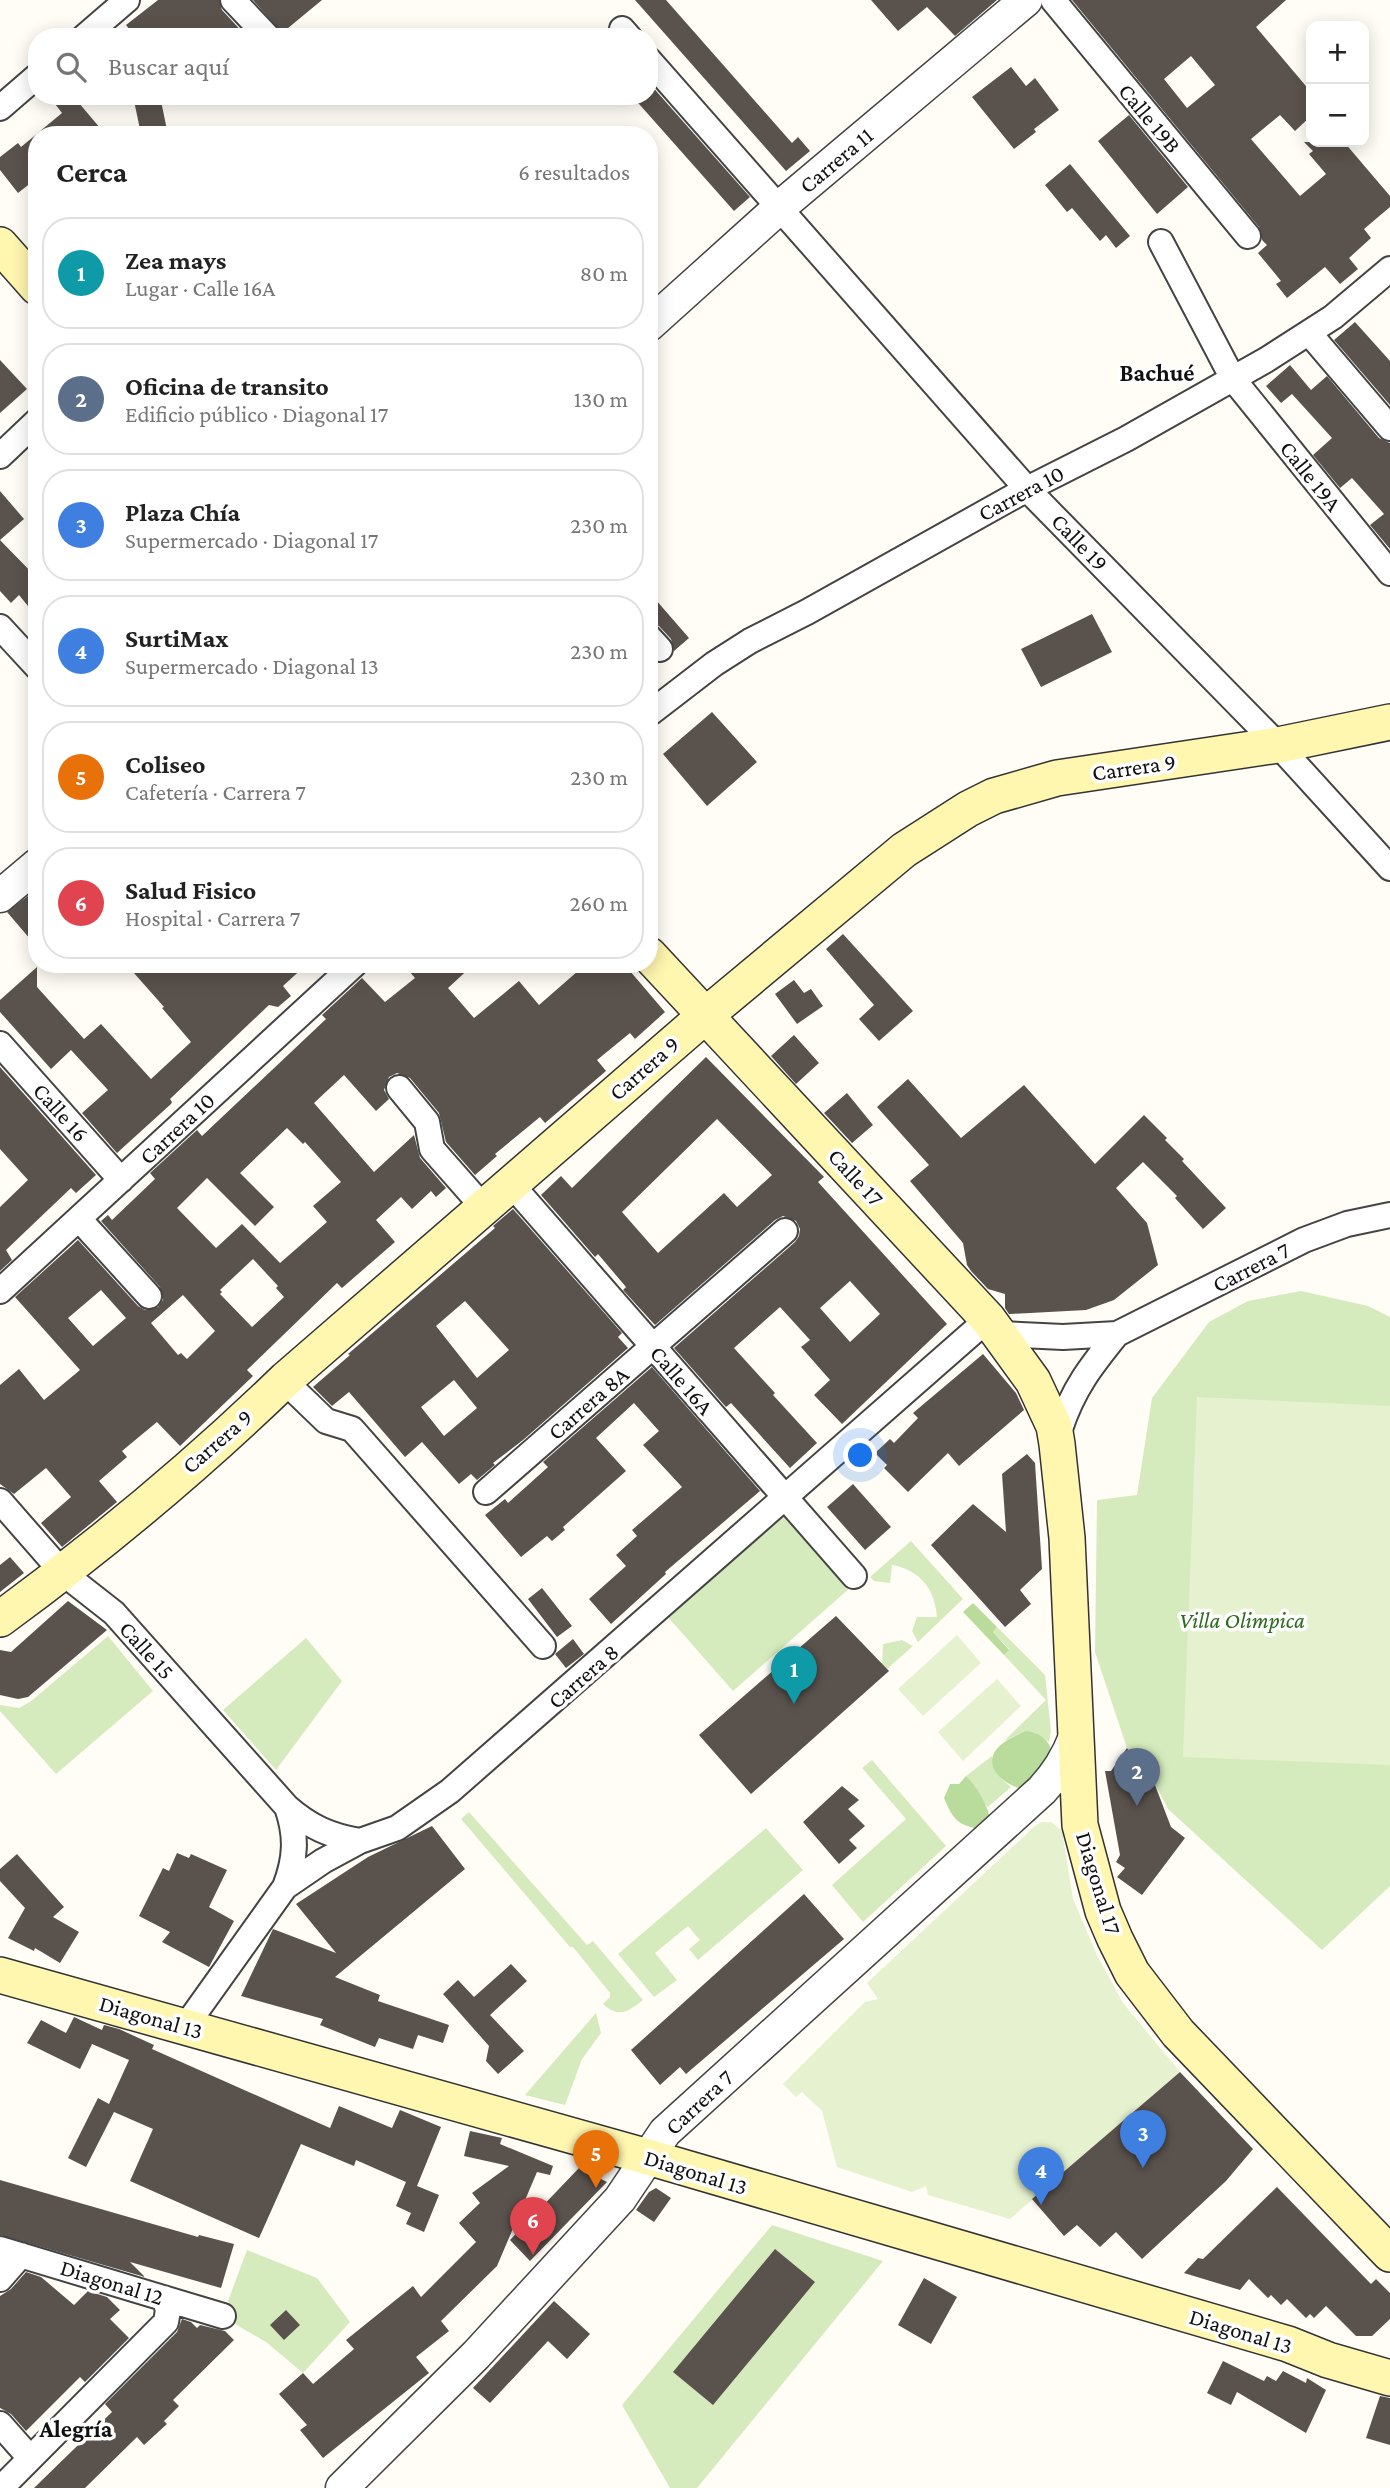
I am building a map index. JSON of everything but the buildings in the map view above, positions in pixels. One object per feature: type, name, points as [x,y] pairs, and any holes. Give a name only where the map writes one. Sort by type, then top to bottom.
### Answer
[{"type":"main road","points":[[0,245],[28,277]]},
{"type":"main road","name":"Carrera 9","points":[[0,1619],[63,1573],[246,1418],[286,1379],[706,1015],[904,850],[968,809],[994,796],[1056,778],[1278,746],[1390,722]]},
{"type":"main road","name":"Calle 17","points":[[658,965],[994,1327],[1033,1381],[1054,1420]]},
{"type":"main road","name":"Diagonal 17","points":[[1054,1420],[1067,1538],[1080,1825],[1103,1911],[1141,1986],[1198,2056],[1390,2254]]},
{"type":"main road","name":"Diagonal 13","points":[[0,1975],[648,2157],[1187,2327],[1288,2344],[1328,2360],[1390,2378]]},
{"type":"main road","points":[[1328,2360],[1351,2352],[1390,2363]]},
{"type":"street","points":[[94,28],[127,0]]},
{"type":"street","points":[[233,0],[259,28]]},
{"type":"street","name":"Carrera 11","points":[[658,317],[780,207],[1026,0]]},
{"type":"street","name":"Calle 19B","points":[[1053,0],[1248,236]]},
{"type":"street","name":"Calle 19","points":[[658,70],[1027,489],[1278,746],[1390,867]]},
{"type":"street","points":[[0,108],[28,84]]},
{"type":"street","name":"Calle 19A","points":[[1161,242],[1233,379],[1390,573]]},
{"type":"street","name":"Carrera 10","points":[[658,706],[740,647],[1233,379],[1333,317],[1390,269]]},
{"type":"street","points":[[1309,333],[1390,428]]},
{"type":"street","points":[[0,456],[28,430]]},
{"type":"street","points":[[0,627],[28,657]]},
{"type":"street","points":[[0,896],[28,873]]},
{"type":"street","name":"Carrera 10","points":[[0,1291],[345,973]]},
{"type":"street","name":"Calle 16","points":[[0,1044],[121,1180]]},
{"type":"street","points":[[399,1088],[427,1122],[432,1149],[484,1208]]},
{"type":"street","name":"Calle 16A","points":[[511,1184],[853,1576]]},
{"type":"street","name":"Carrera 7","points":[[994,1327],[1063,1337],[1117,1334],[1304,1240],[1347,1224],[1390,1215]]},
{"type":"street","points":[[79,1219],[149,1296]]},
{"type":"street","name":"Carrera 8A","points":[[486,1492],[785,1231]]},
{"type":"street","name":"Carrera 8","points":[[186,2027],[285,1887],[323,1861],[360,1841],[397,1828],[450,1791],[786,1498],[994,1327]]},
{"type":"street","name":"Carrera 7","points":[[1054,1420],[1079,1382],[1117,1334]]},
{"type":"street","points":[[286,1379],[326,1421],[352,1429],[543,1646]]},
{"type":"street","name":"Calle 15","points":[[0,1501],[63,1573],[114,1613],[288,1807],[303,1821],[320,1831],[360,1841]]},
{"type":"street","name":"Carrera 7","points":[[342,2488],[476,2355],[570,2254],[620,2199],[660,2139],[676,2122],[1041,1790],[1056,1774],[1075,1737]]},
{"type":"street","name":"Carrera 7","points":[[692,2171],[675,2158],[675,2139],[1032,1814],[1041,1808],[1058,1805],[1073,1814],[1080,1825]]},
{"type":"street","name":"Calle 15","points":[[285,1887],[293,1867],[296,1847],[294,1826],[288,1807]]},
{"type":"street","points":[[0,2279],[10,2252]]},
{"type":"street","name":"Diagonal 12","points":[[10,2252],[223,2316]]},
{"type":"street","points":[[2,2487],[166,2322],[168,2310],[164,2298]]},
{"type":"street","points":[[0,2424],[30,2458]]},
{"type":"green space","name":"Villa Olimpica","points":[[1301,1291],[1368,1306],[1390,1317],[1390,1886],[1322,1950],[1168,1809],[1148,1771],[1127,1748],[1095,1652],[1097,1500],[1137,1495],[1152,1398],[1209,1322],[1248,1301]]},
{"type":"green space","points":[[1197,1397],[1390,1406],[1390,1765],[1183,1757]]},
{"type":"green space","points":[[786,1498],[859,1580],[733,1691],[660,1608]]},
{"type":"green space","points":[[911,1541],[963,1599],[918,1642],[912,1631],[917,1617],[937,1617],[933,1598],[924,1582],[911,1571],[892,1565],[890,1583],[874,1581],[870,1577]]},
{"type":"green space","points":[[973,1603],[997,1627],[993,1632],[1009,1650],[1004,1655],[963,1612]]},
{"type":"green space","points":[[997,1627],[1045,1675],[1051,1731],[1049,1742],[1032,1732],[1004,1741],[1046,1700],[1004,1655],[1009,1649],[993,1632]]},
{"type":"green space","points":[[957,1635],[981,1663],[923,1716],[898,1689]]},
{"type":"green space","points":[[108,1636],[153,1691],[56,1774],[0,1711],[0,1705],[19,1708],[30,1702]]},
{"type":"green space","points":[[306,1638],[342,1681],[276,1770],[223,1710]]},
{"type":"green space","points":[[902,1640],[913,1646],[887,1669],[882,1665],[883,1644]]},
{"type":"green space","points":[[997,1679],[1021,1706],[963,1761],[938,1732]]},
{"type":"green space","points":[[1026,1731],[1045,1739],[1054,1758],[1025,1790],[1007,1783],[992,1764],[997,1749]]},
{"type":"green space","points":[[992,1756],[995,1770],[1011,1787],[988,1807],[966,1776]]},
{"type":"green space","points":[[872,1760],[946,1846],[863,1922],[832,1885],[906,1819],[862,1768]]},
{"type":"green space","points":[[966,1776],[980,1794],[989,1815],[980,1829],[957,1820],[944,1798],[950,1784],[959,1784]]},
{"type":"green space","points":[[469,1812],[587,1945],[593,1941],[643,2000],[624,2012],[614,2011],[603,2004],[610,1997],[610,1993],[461,1819]]},
{"type":"green space","points":[[1042,1822],[1051,1822],[1062,1831],[1073,1899],[1097,1955],[1123,2003],[1180,2072],[1010,2219],[928,2195],[926,2186],[912,2192],[837,2167],[822,2111],[802,2092],[796,2097],[783,2084],[865,2002],[878,1999],[867,1983]]},
{"type":"green space","points":[[766,1828],[803,1870],[698,1960],[689,1949],[700,1940],[688,1926],[655,1953],[677,1980],[654,1997],[618,1954]]},
{"type":"green space","points":[[596,2013],[601,2033],[582,2059],[565,2105],[525,2095]]},
{"type":"green space","points":[[772,2225],[883,2261],[697,2488],[670,2488],[622,2405]]},
{"type":"green space","points":[[247,2250],[317,2278],[350,2322],[303,2373],[266,2342],[235,2324],[228,2301]]},
{"type":"place","name":"Zea mays","points":[[794,1704]]},
{"type":"place","name":"Oficina de transito","points":[[1137,1806]]},
{"type":"place","name":"Plaza Chía","points":[[1143,2168]]},
{"type":"place","name":"Coliseo","points":[[596,2188]]},
{"type":"place","name":"SurtiMax","points":[[1041,2205]]},
{"type":"place","name":"Salud Fisico","points":[[533,2255]]},
{"type":"district","name":"Bachué","points":[[1157,372]]},
{"type":"district","name":"Alegría","points":[[76,2428]]}]
